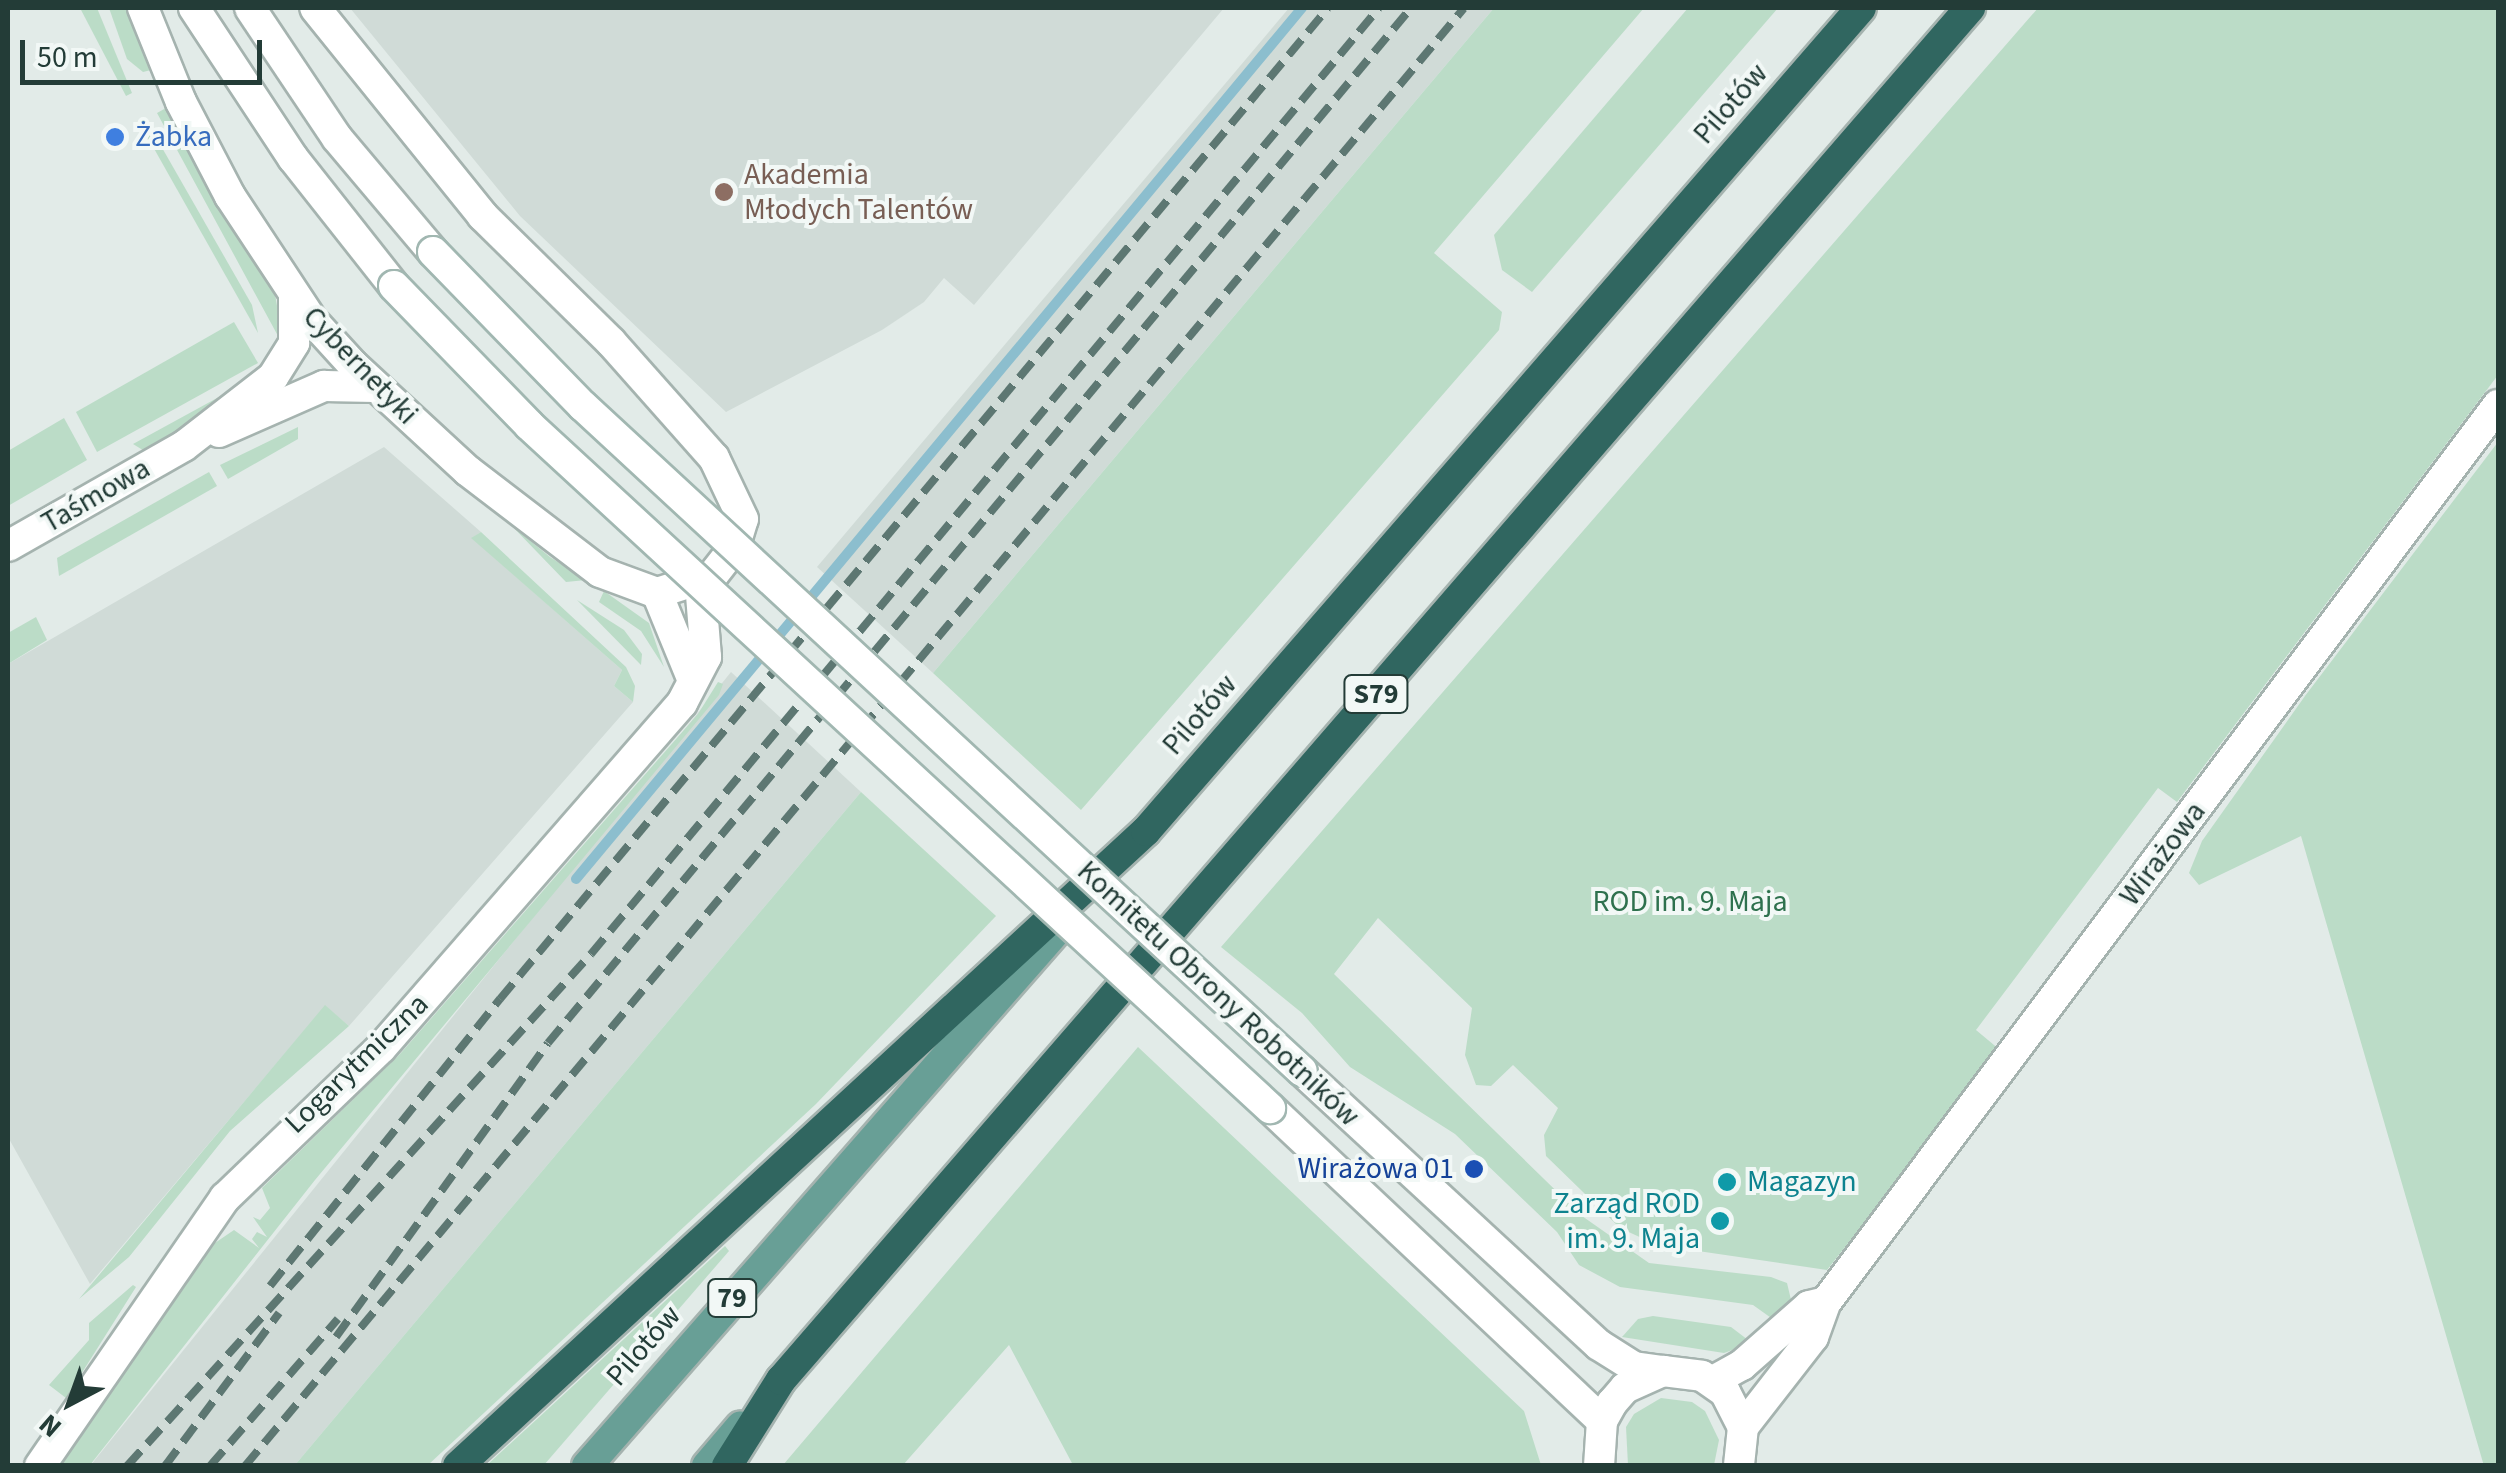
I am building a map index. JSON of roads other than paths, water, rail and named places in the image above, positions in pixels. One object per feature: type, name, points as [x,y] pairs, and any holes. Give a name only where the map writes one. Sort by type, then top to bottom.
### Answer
[{"type":"highway","name":"Pilotów","points":[[1146,830],[1861,8]]},
{"type":"highway","name":"S79","points":[[781,1380],[1970,8]]},
{"type":"highway","points":[[458,1466],[1146,830]]},
{"type":"highway","points":[[727,1466],[781,1380]]},
{"type":"main road","name":"Pilotów","points":[[587,1466],[1146,830]]},
{"type":"main road","points":[[707,1466],[781,1380]]},
{"type":"street","name":"Cybernetyki","points":[[143,8],[194,131],[293,293],[375,387],[536,527],[600,572],[658,593]]},
{"type":"street","name":"Komitetu Obrony Robotników","points":[[194,8],[293,158],[394,286],[530,425],[1270,1108],[1602,1422]]},
{"type":"street","name":"Komitetu Obrony Robotników","points":[[250,8],[337,138],[498,325],[1599,1346],[1634,1367],[1713,1382]]},
{"type":"street","points":[[315,8],[482,216],[714,458],[742,508],[734,548],[700,582],[658,593],[691,676]]},
{"type":"street","name":"Taśmowa","points":[[184,446],[284,362],[298,326],[293,293]]},
{"type":"street","name":"Taśmowa","points":[[8,546],[184,446],[317,388],[375,387]]},
{"type":"street","name":"Wirażowa","points":[[1743,1427],[1813,1337],[1826,1302],[1872,1250],[2498,406]]},
{"type":"street","name":"Logarytmiczna","points":[[40,1466],[219,1206],[406,1020],[682,703],[691,676],[706,657],[700,582]]},
{"type":"street","name":"Wirażowa","points":[[1713,1382],[1742,1365],[1809,1306],[1826,1302]]},
{"type":"street","points":[[1599,1466],[1602,1422],[1625,1388],[1663,1371]]},
{"type":"street","points":[[1713,1382],[1743,1427],[1739,1466]]},
{"type":"waterway","points":[[576,879],[1302,8]]},
{"type":"railway","points":[[270,1286],[500,999],[1328,8]]},
{"type":"railway","points":[[127,1466],[591,954],[1379,8]]},
{"type":"railway","points":[[336,1337],[548,1043],[1411,8]]},
{"type":"railway","points":[[245,1466],[1464,8]]},
{"type":"railway","points":[[165,1466],[279,1313]]},
{"type":"railway","points":[[210,1466],[338,1319]]},
{"type":"place","name":"Żabka","points":[[115,137]]},
{"type":"place","name":"Akademia Młodych Talentów","points":[[724,192]]},
{"type":"place","name":"Wirażowa 01","points":[[1474,1169]]},
{"type":"place","name":"Magazyn","points":[[1727,1182]]},
{"type":"place","name":"Zarząd ROD im. 9. Maja","points":[[1720,1221]]},
{"type":"park label","name":"ROD im. 9. Maja","points":[[1690,902]]}]
